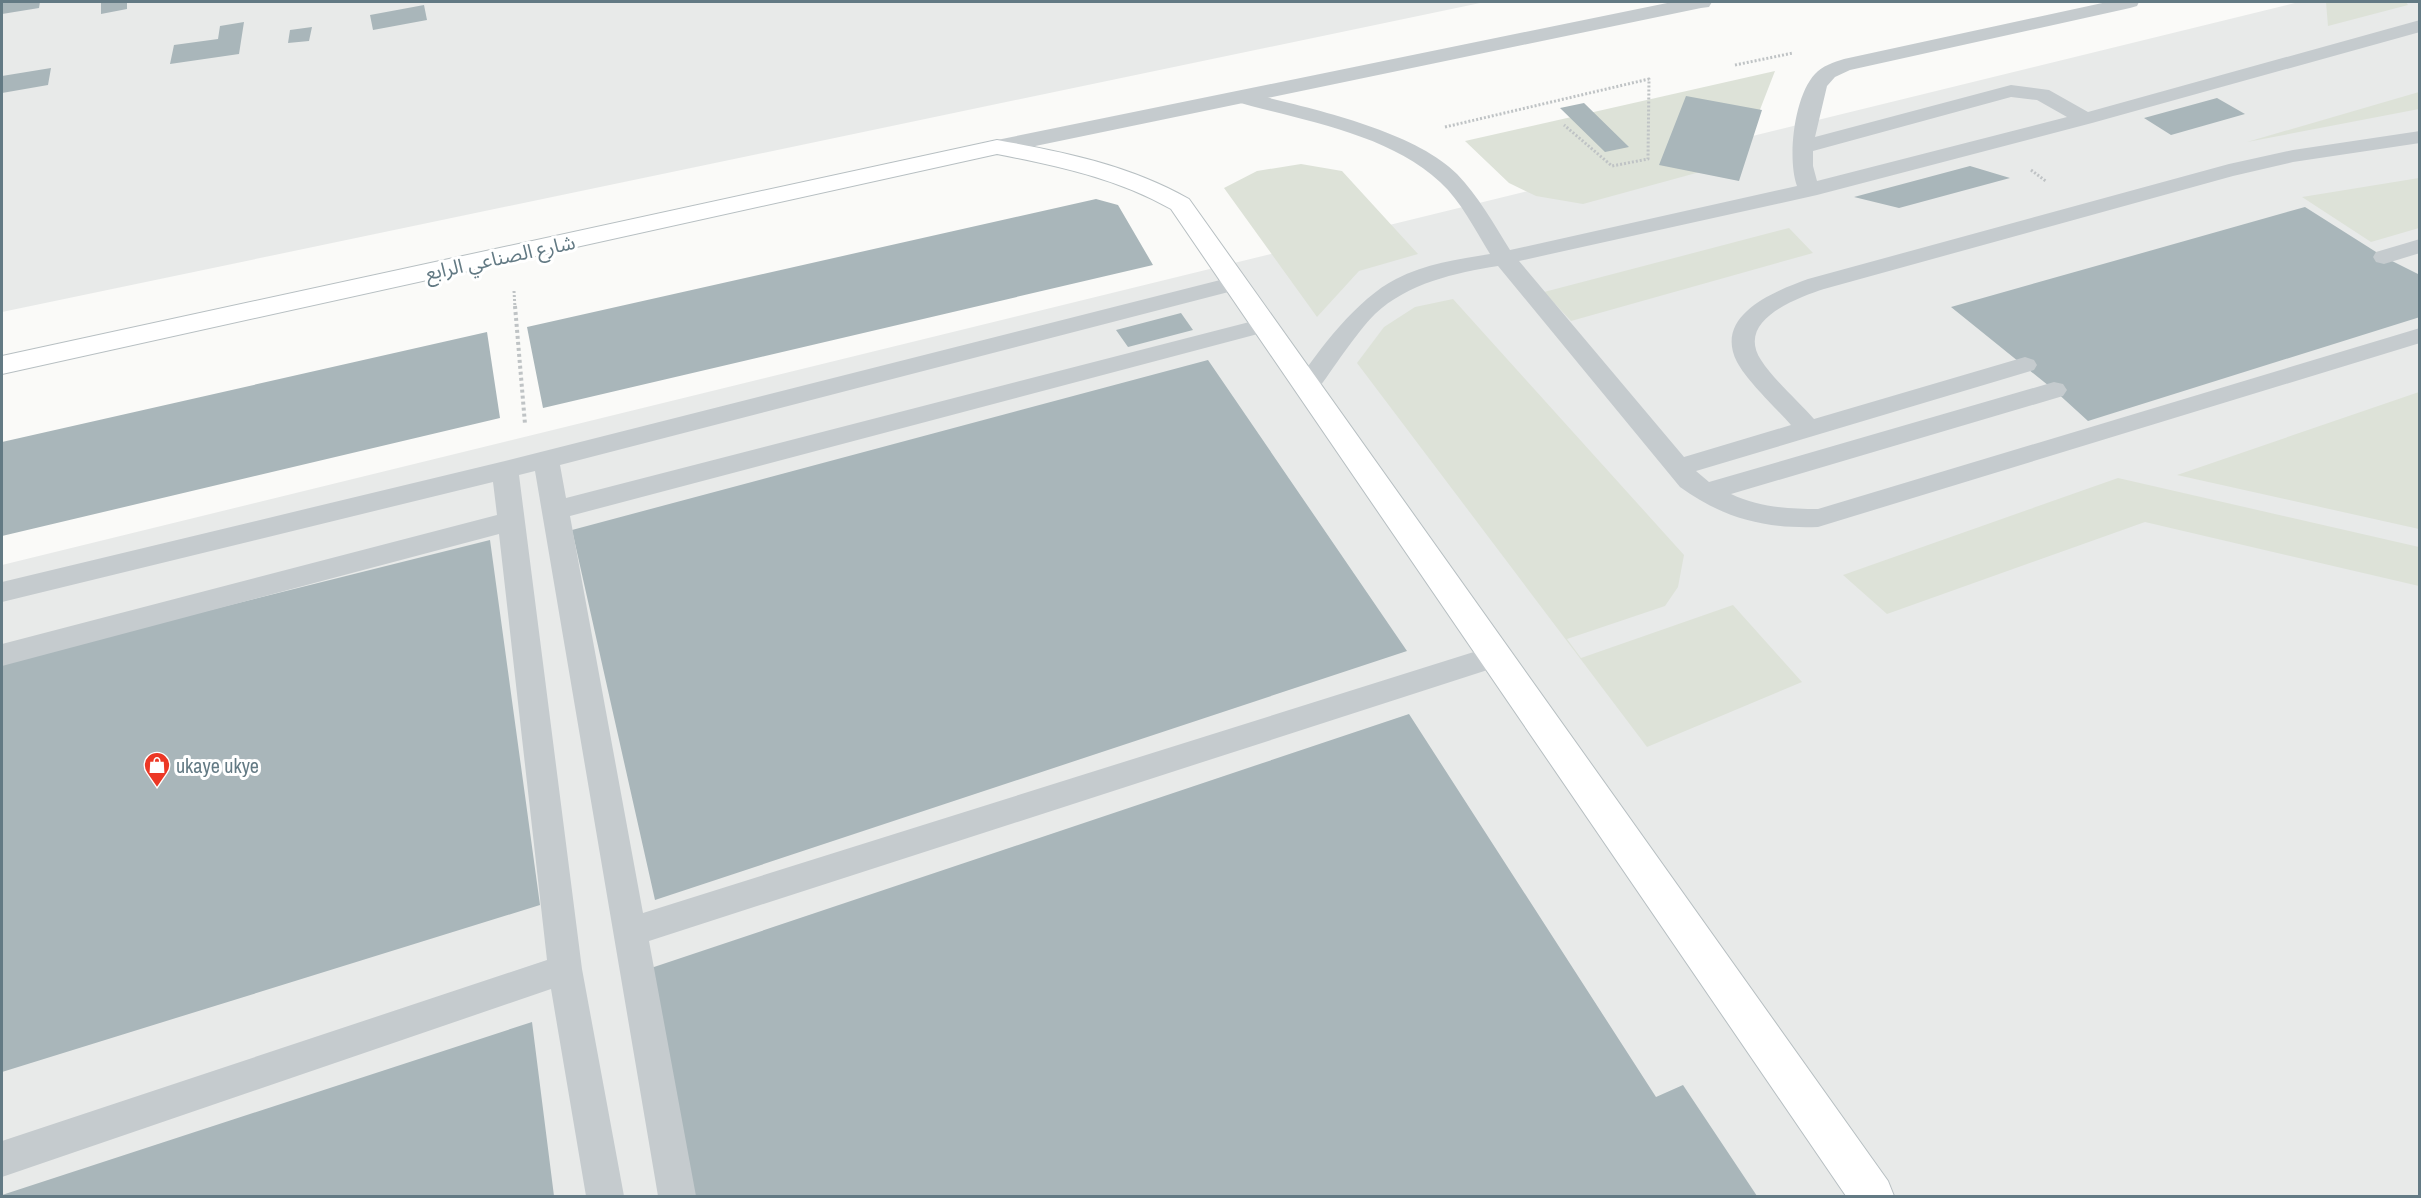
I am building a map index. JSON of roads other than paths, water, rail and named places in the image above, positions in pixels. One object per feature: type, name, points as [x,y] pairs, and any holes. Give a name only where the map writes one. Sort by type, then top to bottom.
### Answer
[{"type":"main road","points":[[997,147],[1097,167],[1156,189],[1180,204],[1872,1197]]},
{"type":"main road","name":"شارع الصناعي الرابع","points":[[2,365],[997,147]]},
{"type":"street","points":[[997,147],[1701,2]]},
{"type":"lane","points":[[1809,190],[1803,175],[1801,160],[1803,147],[1815,88],[1820,79],[1830,71],[1844,65],[2130,2]]},
{"type":"lane","points":[[1307,386],[1366,309],[1404,284],[1451,267],[1504,258],[1809,190],[2085,119],[2420,26]]},
{"type":"lane","points":[[1803,147],[2012,91],[2043,94],[2085,119]]},
{"type":"lane","points":[[1240,97],[1350,126],[1388,140],[1422,157],[1449,178],[1469,203],[1504,258],[1689,482],[1704,493],[1730,506],[1758,516],[1789,520],[1818,518],[2420,335]]},
{"type":"lane","points":[[1810,430],[1748,361],[1744,342],[1748,325],[1758,311],[1775,299],[1816,284],[2260,162],[2420,137]]},
{"type":"lane","points":[[2384,256],[2420,246]]},
{"type":"lane","points":[[2,592],[526,465],[1236,283]]},
{"type":"lane","points":[[554,511],[1265,325]]},
{"type":"lane","points":[[1677,468],[2025,365]]},
{"type":"lane","points":[[1704,493],[2054,390]]},
{"type":"lane","points":[[526,465],[554,511],[677,1197]]},
{"type":"lane","points":[[526,465],[512,521],[565,969],[606,1197]]},
{"type":"lane","points":[[2,655],[512,521]]},
{"type":"lane","points":[[630,932],[1496,656]]},
{"type":"lane","points":[[2,1159],[565,969]]},
{"type":"place","name":"ukaye ukye","points":[[157,788]]}]
